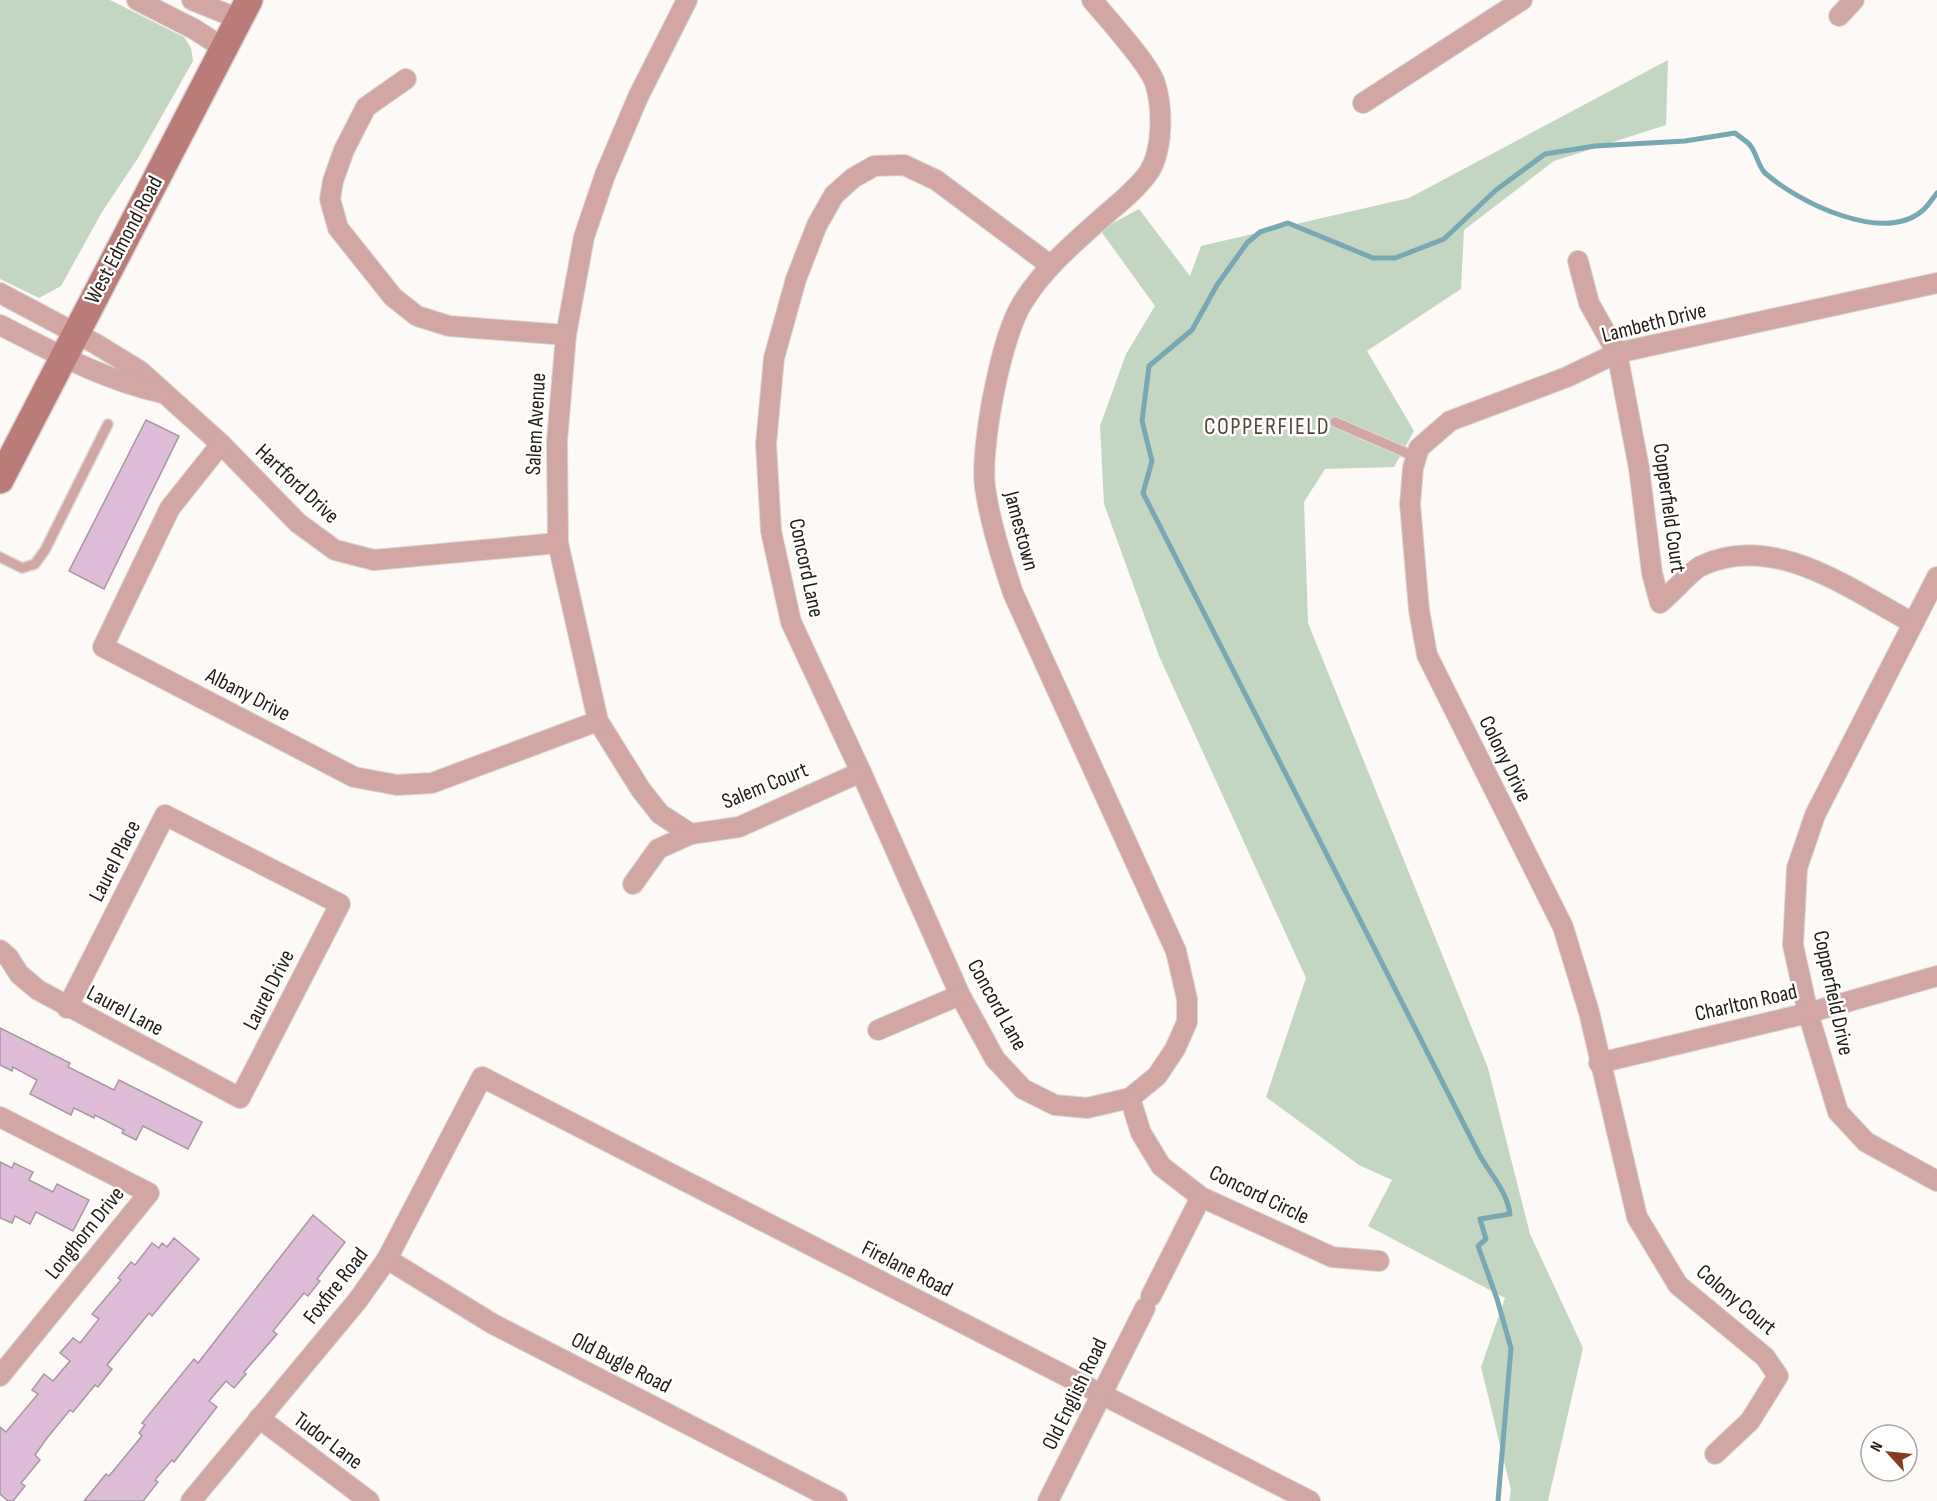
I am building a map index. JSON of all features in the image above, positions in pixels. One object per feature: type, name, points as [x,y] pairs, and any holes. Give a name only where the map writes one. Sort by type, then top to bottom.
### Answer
[{"type":"main road","name":"West Edmond Road","points":[[0,480],[244,10]]},
{"type":"street","points":[[137,0],[194,29],[225,49]]},
{"type":"street","points":[[192,0],[244,10]]},
{"type":"street","name":"Salem Avenue","points":[[687,0],[638,97],[605,175],[584,237],[566,335],[556,441],[558,543],[598,721],[641,790],[660,814],[691,834]]},
{"type":"street","name":"Jamestown","points":[[1092,0],[1155,82],[1159,108],[1159,144],[1149,171],[1129,194],[1050,265],[1021,304],[999,365],[989,420],[985,486],[998,544],[1013,593],[1176,951],[1187,999],[1187,1022],[1175,1049],[1157,1076],[1130,1098]]},
{"type":"street","points":[[1363,103],[1521,0]]},
{"type":"street","points":[[1839,16],[1854,0]]},
{"type":"street","points":[[406,79],[366,107],[344,150],[333,181],[330,200],[338,228],[393,297],[417,316],[449,326],[566,335]]},
{"type":"street","name":"Concord Lane","points":[[1050,265],[936,180],[903,165],[874,166],[853,178],[834,195],[817,225],[796,279],[774,358],[766,444],[771,531],[790,622],[861,772],[960,995],[995,1059],[1023,1089],[1055,1105],[1087,1108],[1130,1098]]},
{"type":"street","points":[[1578,261],[1589,303],[1617,353]]},
{"type":"street","name":"Lambeth Drive","points":[[1415,462],[1419,448],[1450,421],[1567,377],[1617,353],[1937,283]]},
{"type":"street","name":"Hartford Drive","points":[[0,293],[140,371],[221,444],[298,523],[335,550],[353,557],[392,560],[558,543]]},
{"type":"street","name":"Hartford Drive","points":[[0,325],[63,357],[134,387],[168,395]]},
{"type":"street","name":"Copperfield Court","points":[[1617,353],[1640,468],[1652,573],[1660,603],[1699,566],[1740,556],[1761,555],[1808,568],[1913,623]]},
{"type":"street","name":"Albany Drive","points":[[221,444],[170,508],[103,647],[354,777],[397,786],[432,783],[598,721]]},
{"type":"street","name":"Colony Drive","points":[[1415,462],[1410,504],[1419,610],[1427,655],[1563,927],[1589,1012],[1599,1063]]},
{"type":"street","name":"Copperfield Drive","points":[[1937,577],[1815,814],[1797,868],[1793,945],[1808,1013],[1838,1112],[1866,1142],[1937,1181]]},
{"type":"street","name":"Salem Court","points":[[633,884],[658,849],[691,834],[739,827],[861,772]]},
{"type":"street","name":"Laurel Place","points":[[67,1008],[165,814],[340,904]]},
{"type":"street","name":"Laurel Drive","points":[[240,1098],[340,904]]},
{"type":"street","name":"Laurel Lane","points":[[0,950],[9,958],[19,974],[38,990],[67,1008],[240,1098]]},
{"type":"street","name":"Charlton Road","points":[[1599,1063],[1808,1013],[1937,976]]},
{"type":"street","points":[[878,1030],[960,995]]},
{"type":"street","name":"Colony Court","points":[[1599,1063],[1637,1217],[1647,1235],[1678,1286],[1765,1357],[1778,1376],[1750,1421],[1715,1454]]},
{"type":"street","name":"Foxfire Road","points":[[191,1501],[358,1300],[387,1259],[482,1077]]},
{"type":"street","name":"Firelane Road","points":[[482,1077],[1100,1396],[1310,1501]]},
{"type":"street","name":"Concord Circle","points":[[1130,1098],[1141,1133],[1161,1166],[1201,1197],[1332,1257],[1379,1261]]},
{"type":"street","name":"Longhorn Drive","points":[[0,1117],[148,1193],[0,1376]]},
{"type":"street","name":"Old English Road","points":[[1048,1501],[1201,1197]]},
{"type":"street","name":"Old Bugle Road","points":[[387,1259],[493,1324],[837,1501]]},
{"type":"street","name":"Tudor Lane","points":[[259,1419],[369,1501]]},
{"type":"lane","points":[[1335,422],[1415,462]]},
{"type":"lane","points":[[0,557],[22,568],[35,564],[45,550],[108,424]]},
{"type":"green space","points":[[0,0],[110,0],[184,37],[191,48],[193,61],[138,158],[102,212],[61,286],[39,298],[0,279]]},
{"type":"green space","points":[[1668,60],[1666,125],[1554,161],[1464,230],[1461,289],[1367,351],[1414,431],[1394,467],[1325,469],[1304,502],[1308,623],[1488,1068],[1530,1234],[1583,1348],[1548,1501],[1509,1501],[1511,1490],[1481,1367],[1505,1298],[1368,1226],[1392,1180],[1359,1165],[1266,1097],[1306,978],[1159,656],[1104,504],[1100,426],[1126,354],[1155,306],[1100,230],[1139,209],[1190,276],[1201,246],[1409,198]]},
{"type":"building","points":[[146,420],[179,436],[104,589],[69,571]]},
{"type":"building","points":[[0,1028],[70,1063],[68,1067],[114,1090],[119,1080],[202,1122],[188,1149],[143,1126],[136,1140],[122,1133],[124,1130],[95,1115],[94,1118],[74,1108],[71,1115],[30,1094],[37,1080],[13,1067],[12,1071],[0,1065]]},
{"type":"building","points":[[0,1162],[12,1168],[14,1163],[33,1172],[29,1180],[53,1192],[57,1184],[89,1200],[73,1231],[36,1212],[30,1224],[15,1216],[12,1223],[0,1218]]},
{"type":"building","points":[[313,1215],[345,1242],[317,1279],[320,1281],[308,1296],[304,1293],[273,1331],[277,1334],[244,1372],[246,1374],[234,1388],[226,1381],[209,1401],[217,1407],[174,1462],[172,1460],[155,1480],[158,1482],[143,1501],[84,1501],[106,1474],[109,1476],[142,1436],[139,1433],[145,1425],[142,1423],[194,1359],[198,1363]]},
{"type":"building","points":[[174,1238],[199,1259],[152,1316],[149,1313],[107,1365],[112,1369],[98,1387],[95,1385],[73,1412],[70,1410],[47,1438],[35,1455],[40,1460],[21,1483],[25,1486],[13,1501],[8,1501],[0,1494],[0,1427],[6,1432],[38,1394],[32,1390],[44,1374],[53,1381],[70,1361],[60,1353],[73,1338],[80,1343],[99,1319],[92,1314],[121,1280],[118,1278],[131,1262],[135,1265],[152,1243],[159,1248],[162,1243],[167,1247]]},
{"type":"waterway","points":[[1498,1501],[1511,1348],[1478,1246],[1486,1239],[1480,1219],[1510,1214],[1508,1206],[1502,1190],[1479,1154],[1143,493],[1152,461],[1142,421],[1149,366],[1192,330],[1217,285],[1247,243],[1260,232],[1288,223],[1373,258],[1395,258],[1444,239],[1496,190],[1545,154],[1595,146],[1685,141],[1735,133],[1751,146],[1765,173],[1798,196],[1841,215],[1863,221],[1885,223],[1905,220],[1922,211],[1937,193]]},
{"type":"district","name":"COPPERFIELD","points":[[1267,426]]}]
